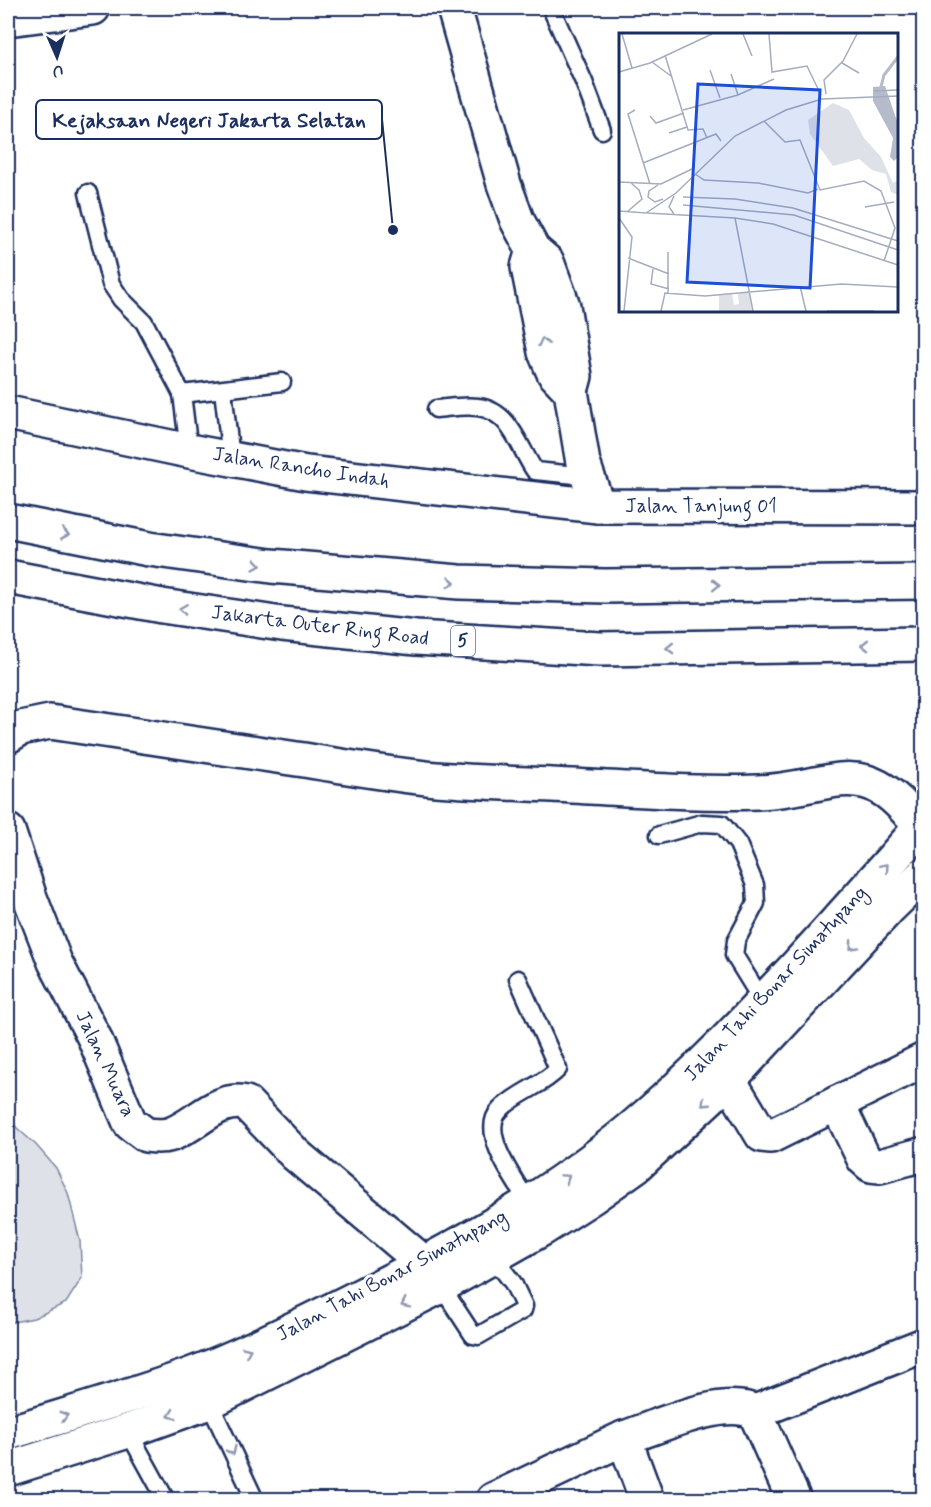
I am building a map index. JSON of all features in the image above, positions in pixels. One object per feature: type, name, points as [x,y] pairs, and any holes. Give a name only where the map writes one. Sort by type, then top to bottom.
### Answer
[{"type":"main road","points":[[454,8],[504,184],[517,219],[533,250],[548,262],[562,306],[575,376],[571,391],[586,476],[598,506]]},
{"type":"main road","points":[[8,19],[79,9]]},
{"type":"main road","name":"Jalan Rancho Indah","points":[[8,413],[189,451],[306,472],[598,506]]},
{"type":"main road","name":"Jalan Tanjung 01","points":[[598,506],[924,507]]},
{"type":"main road","points":[[8,521],[149,549],[260,565],[459,582],[605,586],[924,582]]},
{"type":"main road","name":"Jakarta Outer Ring Road","points":[[8,577],[162,606],[282,624],[416,638],[600,649],[924,644]]},
{"type":"main road","points":[[8,736],[21,728],[50,722],[435,779],[758,792],[782,790],[832,779],[848,779],[868,782],[881,788],[922,825]]},
{"type":"main road","name":"Jalan Tahi Bonar Simatupang","points":[[8,1469],[128,1431],[209,1402],[433,1275],[632,1129],[705,1064],[922,825]]},
{"type":"main road","name":"Jalan Muara","points":[[8,831],[29,895],[55,962],[94,1037],[130,1123],[146,1135],[172,1134],[223,1104],[234,1101],[246,1103],[296,1155],[433,1275]]},
{"type":"main road","name":"Jalan Tahi Bonar Simatupang","points":[[8,1433],[192,1374],[433,1275],[493,1257],[542,1229],[637,1165],[729,1080],[872,926],[924,874]]},
{"type":"main road","points":[[729,1080],[765,1137],[924,1060]]},
{"type":"main road","points":[[837,1103],[864,1159],[871,1165],[880,1166],[924,1154]]},
{"type":"main road","points":[[755,1412],[924,1345]]},
{"type":"main road","points":[[493,1500],[624,1438],[717,1407],[747,1407],[755,1412],[794,1500]]},
{"type":"main road","points":[[624,1438],[647,1500]]},
{"type":"lane","points":[[551,8],[584,82],[602,130]]},
{"type":"lane","points":[[88,193],[111,284],[121,299],[144,322],[182,394],[189,451]]},
{"type":"lane","points":[[182,394],[282,382]]},
{"type":"lane","points":[[223,390],[231,459]]},
{"type":"lane","points":[[436,409],[479,407],[501,416],[518,440],[534,471],[586,476]]},
{"type":"lane","points":[[659,835],[702,823],[722,824],[738,844],[755,885],[756,903],[736,941],[734,955],[763,1002]]},
{"type":"lane","points":[[518,979],[558,1069],[499,1110],[493,1123],[494,1141],[529,1203]]},
{"type":"lane","points":[[433,1275],[475,1337],[522,1310],[524,1306],[513,1283],[493,1257]]},
{"type":"lane","points":[[209,1402],[255,1500]]},
{"type":"lane","points":[[128,1431],[166,1500]]},
{"type":"shaded area","points":[[8,1115],[17,1128],[56,1168],[68,1193],[80,1241],[82,1278],[66,1303],[34,1318],[8,1323]]},
{"type":"place","name":"Kejaksaan Negeri Jakarta Selatan","points":[[393,230]]}]
